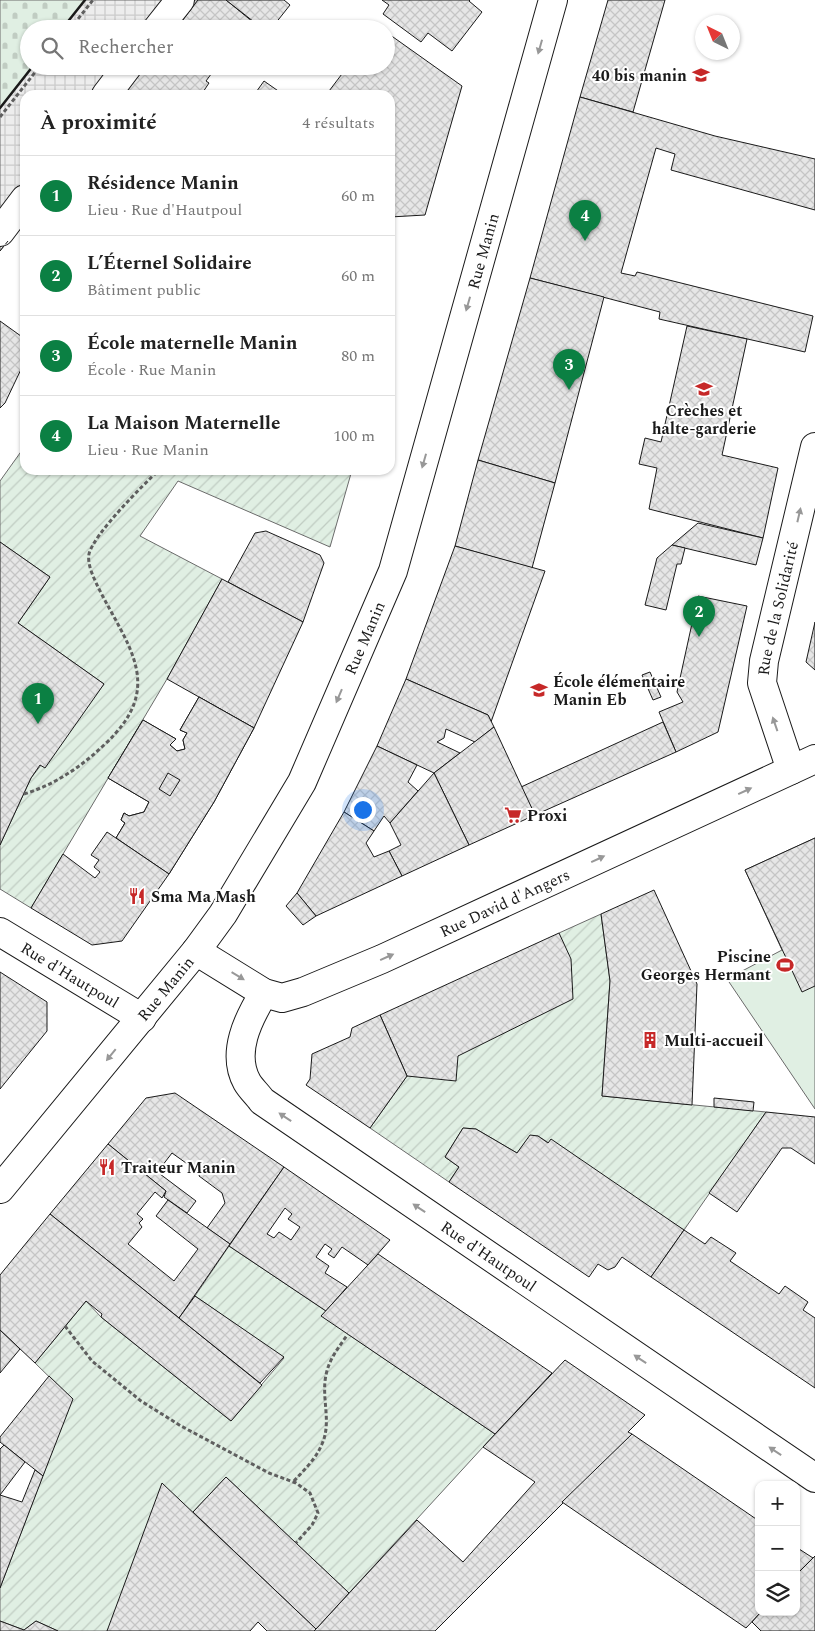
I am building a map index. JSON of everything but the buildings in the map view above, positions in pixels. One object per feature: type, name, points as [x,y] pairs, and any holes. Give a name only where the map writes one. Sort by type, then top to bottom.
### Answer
[{"type":"street","points":[[164,20],[180,0]]},
{"type":"street","name":"Rue Manin","points":[[0,1189],[142,1018],[224,914],[302,782],[393,571],[553,0]]},
{"type":"street","points":[[110,90],[121,75]]},
{"type":"street","points":[[0,232],[20,206]]},
{"type":"street","name":"Rue de la Solidarité","points":[[803,764],[762,683],[764,662],[815,447]]},
{"type":"street","name":"Rue David d'Angers","points":[[196,951],[264,993],[282,998],[303,992],[382,959],[803,764]]},
{"type":"street","name":"Rue d'Hautpoul","points":[[0,932],[142,1018]]},
{"type":"street","name":"Rue d'Hautpoul","points":[[264,993],[253,1010],[239,1053],[247,1082],[262,1101],[815,1478]]},
{"type":"path","points":[[77,20],[93,0]]},
{"type":"path","points":[[21,90],[33,75]]},
{"type":"path","points":[[0,117],[20,92]]},
{"type":"path","points":[[24,794],[52,783],[97,751],[120,728],[135,700],[139,686],[134,656],[125,634],[95,580],[89,558],[90,552],[100,536],[126,503],[154,475]]},
{"type":"path","points":[[65,1326],[92,1361],[141,1401],[181,1426],[269,1472],[293,1482],[310,1493],[318,1512],[312,1525],[296,1543]]},
{"type":"path","points":[[293,1482],[312,1461],[323,1444],[327,1421],[325,1401],[326,1375],[332,1357],[348,1334]]},
{"type":"green space","points":[[0,0],[85,0],[69,20],[20,20],[20,75],[26,75],[0,108]]},
{"type":"green space","points":[[20,453],[20,475],[351,475],[330,547],[178,481],[140,536],[222,579],[167,679],[31,908],[0,889],[0,845],[31,778],[104,684],[18,623],[50,577],[0,542],[0,481]]},
{"type":"green space","name":"Piscine Georges Hermant","points":[[815,838],[815,1109],[727,979],[782,950],[745,870]]},
{"type":"green space","points":[[601,914],[610,981],[602,1096],[766,1112],[684,1230],[538,1136],[530,1136],[517,1153],[476,1129],[463,1128],[445,1157],[459,1167],[449,1182],[370,1128],[407,1076],[458,1056],[559,933]]},
{"type":"green space","points":[[229,1246],[326,1311],[348,1334],[495,1434],[349,1593],[226,1477],[193,1512],[107,1631],[58,1631],[36,1621],[24,1630],[0,1621],[0,1588],[72,1399],[35,1363],[86,1301],[101,1317],[231,1421],[284,1358],[195,1296]]},
{"type":"shaded area","points":[[85,0],[198,0],[183,20],[69,20]]},
{"type":"shaded area","points":[[26,75],[139,75],[127,90],[20,90],[20,225],[0,251],[0,108]]},
{"type":"fence","points":[[0,251],[8,241]]},
{"type":"wall","points":[[69,20],[85,0]]},
{"type":"wall","points":[[0,108],[26,75]]},
{"type":"place","name":"40 bis manin","points":[[701,75]]},
{"type":"place","name":"La Maison Maternelle","points":[[585,241]]},
{"type":"place","name":"Crèches et halte-garderie","points":[[704,389]]},
{"type":"place","name":"École maternelle Manin","points":[[569,390]]},
{"type":"place","name":"L’Éternel Solidaire","points":[[699,637]]},
{"type":"place","name":"École élémentaire Manin Eb","points":[[539,690]]},
{"type":"place","name":"Résidence Manin","points":[[38,724]]},
{"type":"place","name":"Proxi","points":[[513,815]]},
{"type":"place","name":"Sma Ma Mash","points":[[137,896]]},
{"type":"place","name":"Piscine Georges Hermant","points":[[785,965]]},
{"type":"place","name":"Multi-accueil","points":[[650,1040]]},
{"type":"place","name":"Traiteur Manin","points":[[107,1167]]}]
